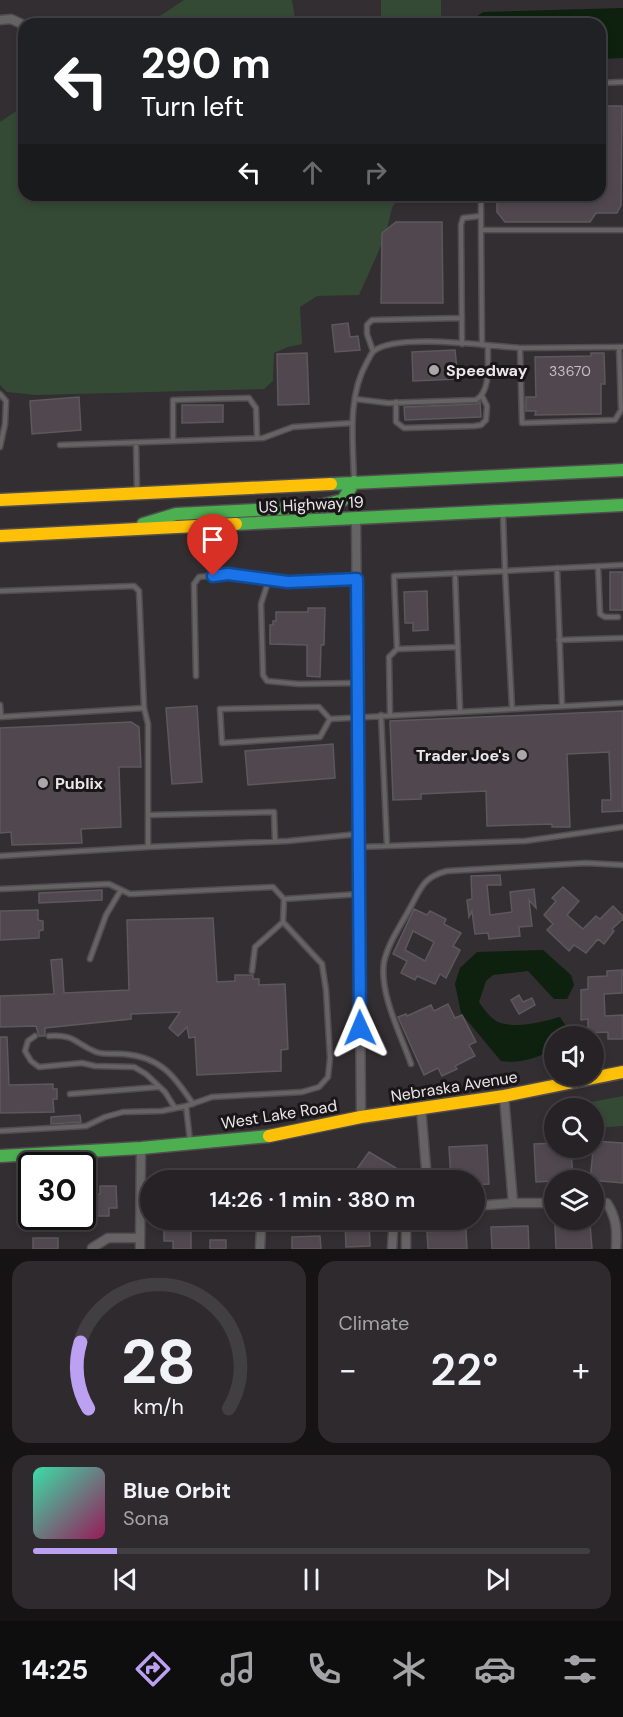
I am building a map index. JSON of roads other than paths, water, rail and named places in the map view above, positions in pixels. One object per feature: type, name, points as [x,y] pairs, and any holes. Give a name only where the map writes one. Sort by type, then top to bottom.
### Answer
[{"type":"main road","name":"US Highway 19","points":[[0,500],[623,470]]},
{"type":"main road","points":[[120,531],[176,514],[315,507],[343,500],[354,482]]},
{"type":"main road","name":"US Highway 19","points":[[0,536],[623,505]]},
{"type":"main road","name":"Nebraska Avenue","points":[[361,1117],[504,1096],[614,1076],[623,1072]]},
{"type":"main road","name":"West Lake Road","points":[[0,1156],[141,1148],[272,1136],[361,1117]]},
{"type":"street","points":[[0,20],[10,19],[18,22]]},
{"type":"street","name":"West Lake Road","points":[[356,518],[361,1117]]},
{"type":"street","points":[[504,1096],[513,1203]]},
{"type":"street","points":[[421,1108],[426,1170]]},
{"type":"street","points":[[140,1249],[141,1148]]},
{"type":"street","points":[[485,1205],[544,1203]]},
{"type":"street","points":[[604,1203],[607,1203],[614,1214],[617,1227],[616,1249]]},
{"type":"street","points":[[260,1249],[261,1230]]},
{"type":"street","points":[[392,1249],[394,1230]]},
{"type":"street","points":[[406,1230],[406,1249]]},
{"type":"street","points":[[92,1248],[108,1238],[140,1238]]},
{"type":"lane","points":[[606,83],[623,82]]},
{"type":"lane","points":[[481,201],[482,345]]},
{"type":"lane","points":[[462,344],[461,225],[463,218],[481,216]]},
{"type":"lane","points":[[481,230],[623,230]]},
{"type":"lane","points":[[374,351],[367,334],[367,325],[372,320],[462,318]]},
{"type":"lane","points":[[354,482],[352,423],[356,388],[365,365],[374,351],[394,342],[520,348],[621,347],[622,407],[615,420],[522,423],[520,348]]},
{"type":"lane","points":[[355,399],[396,402],[476,400],[486,389],[488,346]]},
{"type":"lane","points":[[0,394],[6,401],[5,424],[0,447]]},
{"type":"lane","points":[[396,402],[396,422],[404,428],[474,426],[481,425],[486,420],[487,406],[482,396]]},
{"type":"lane","points":[[173,441],[173,400],[249,398],[256,408],[257,438]]},
{"type":"lane","points":[[60,445],[257,438],[275,435],[293,427],[352,423]]},
{"type":"lane","points":[[136,443],[137,493]]},
{"type":"lane","points":[[503,511],[512,708]]},
{"type":"lane","points":[[397,649],[394,576],[623,565]]},
{"type":"lane","points":[[598,566],[600,614],[605,617],[618,616]]},
{"type":"lane","points":[[557,568],[562,705]]},
{"type":"lane","points":[[455,573],[460,711]]},
{"type":"lane","points":[[196,676],[194,584],[199,577],[228,574],[288,582],[357,579]]},
{"type":"lane","points":[[268,579],[261,604],[263,675],[267,681],[299,684],[358,683]]},
{"type":"lane","points":[[0,591],[134,586],[139,591],[144,708],[148,724],[148,847]]},
{"type":"lane","points":[[560,640],[623,638]]},
{"type":"lane","points":[[390,715],[389,657],[397,649],[458,647]]},
{"type":"lane","points":[[330,719],[623,703]]},
{"type":"lane","points":[[0,705],[0,717],[144,708]]},
{"type":"lane","points":[[319,707],[330,719],[320,737],[222,743],[220,709],[319,707]]},
{"type":"lane","points":[[381,715],[387,846]]},
{"type":"lane","points":[[148,815],[274,812],[275,841]]},
{"type":"lane","points":[[359,848],[525,841],[623,827]]},
{"type":"lane","points":[[0,856],[275,841],[359,834]]},
{"type":"lane","points":[[411,1064],[385,990],[384,963],[422,885],[433,874],[447,871],[586,863],[623,865]]},
{"type":"lane","points":[[0,889],[109,884],[130,894],[273,887],[284,900],[283,922],[322,964],[329,1025],[330,1058],[328,1077],[319,1087],[302,1092],[212,1097],[175,1108],[123,1112],[86,1126],[0,1131]]},
{"type":"lane","points":[[90,959],[106,915],[121,890]]},
{"type":"lane","points":[[284,900],[359,894]]},
{"type":"lane","points":[[252,971],[255,947],[283,922]]},
{"type":"lane","points":[[49,1036],[64,1035],[97,1053],[134,1055],[155,1062],[169,1071],[193,1104]]},
{"type":"lane","points":[[35,1036],[28,1041],[25,1051],[31,1062],[39,1067],[82,1063],[95,1066],[134,1067],[160,1087],[175,1108]]},
{"type":"lane","points":[[70,1094],[160,1087]]},
{"type":"lane","points":[[186,1106],[191,1144]]},
{"type":"place","name":"Speedway","points":[[434,370]]},
{"type":"place","name":"Trader Joe's","points":[[522,755]]},
{"type":"place","name":"Publix","points":[[43,783]]}]
